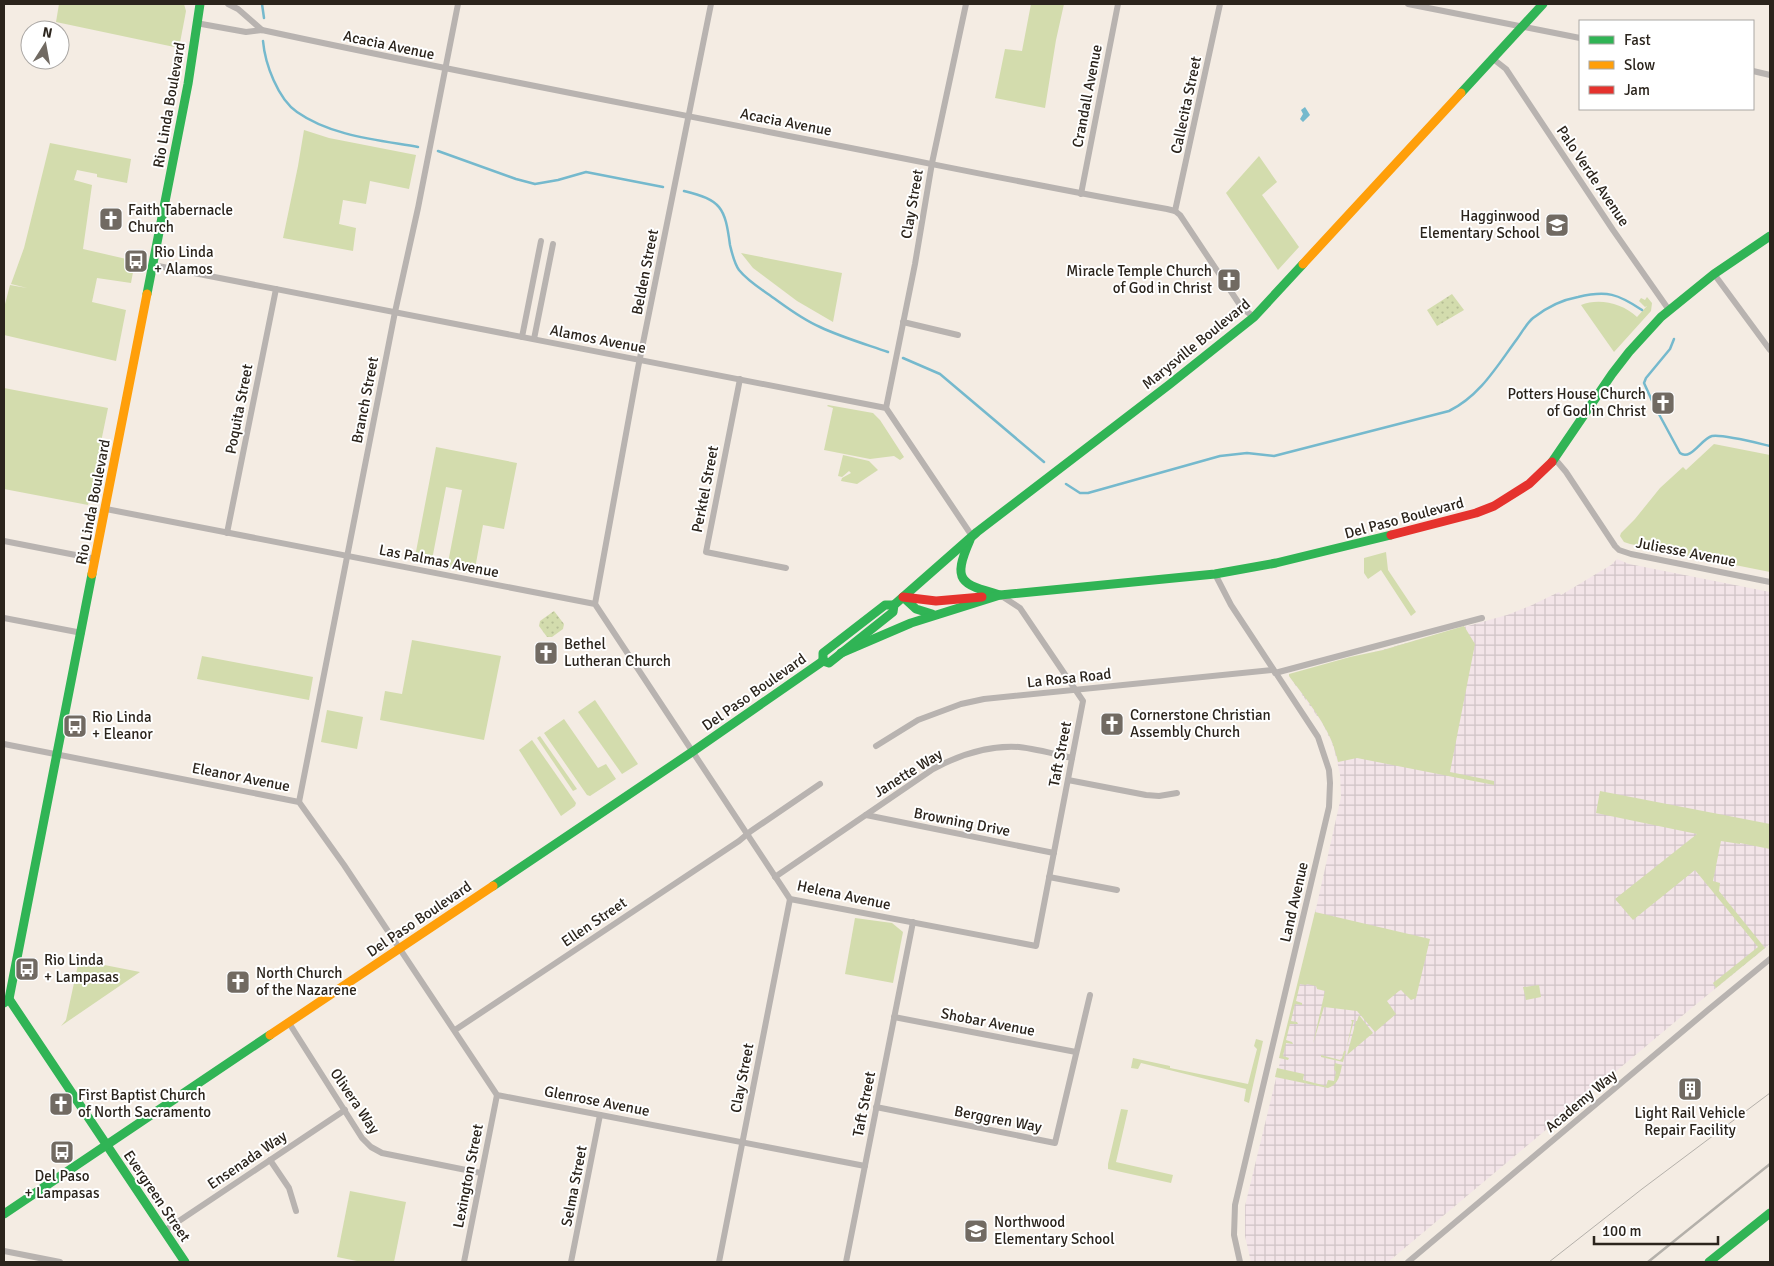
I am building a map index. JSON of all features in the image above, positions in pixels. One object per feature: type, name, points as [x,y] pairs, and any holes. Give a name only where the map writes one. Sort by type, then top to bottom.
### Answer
[{"type":"main road","name":"Rio Linda Boulevard","points":[[5,1000],[82,633],[188,84],[200,4]]},
{"type":"main road","name":"Marysville Boulevard","points":[[894,605],[893,612],[829,663],[823,662],[823,653],[885,606],[894,605],[972,536],[1209,354],[1254,317],[1543,4]]},
{"type":"main road","name":"Del Paso Boulevard","points":[[841,653],[910,623],[1000,595],[1215,574],[1305,557],[1476,513],[1494,506],[1520,490],[1555,459],[1570,439],[1597,394],[1621,362],[1669,310],[1714,274],[1770,236]]},
{"type":"main road","points":[[972,536],[961,559],[959,575],[970,587],[1000,595]]},
{"type":"main road","points":[[903,597],[936,601],[1000,595]]},
{"type":"main road","points":[[903,597],[912,608],[921,613],[935,614]]},
{"type":"main road","name":"Del Paso Boulevard","points":[[4,1214],[823,662]]},
{"type":"main road","name":"Evergreen Street","points":[[5,1000],[107,1145],[185,1262]]},
{"type":"main road","points":[[1709,1262],[1770,1213]]},
{"type":"street","name":"Acacia Avenue","points":[[228,4],[238,9],[262,30]]},
{"type":"street","name":"Branch Street","points":[[299,802],[395,312],[418,208],[458,4]]},
{"type":"street","name":"Belden Street","points":[[595,604],[640,360],[711,4]]},
{"type":"street","name":"Clay Street","points":[[886,408],[932,164],[966,4]]},
{"type":"street","name":"Crandall Avenue","points":[[1081,194],[1118,4]]},
{"type":"street","name":"Callecita Street","points":[[1176,211],[1220,4]]},
{"type":"street","points":[[1408,4],[1434,6],[1579,38]]},
{"type":"street","name":"Acacia Avenue","points":[[196,23],[246,32],[262,30],[445,69],[1176,211]]},
{"type":"street","name":"Palo Verde Avenue","points":[[1492,58],[1506,69],[1613,230],[1669,310]]},
{"type":"street","points":[[1754,71],[1770,75]]},
{"type":"street","points":[[1176,211],[1242,308],[1254,317]]},
{"type":"street","points":[[522,337],[541,241]]},
{"type":"street","points":[[534,339],[553,244]]},
{"type":"street","points":[[539,253],[551,256]]},
{"type":"street","name":"Alamos Avenue","points":[[153,265],[886,408]]},
{"type":"street","points":[[1714,274],[1770,350]]},
{"type":"street","name":"Poquita Street","points":[[227,533],[276,289]]},
{"type":"street","points":[[903,322],[958,335]]},
{"type":"street","name":"Perktel Street","points":[[740,379],[706,552],[786,568]]},
{"type":"street","points":[[886,408],[972,536]]},
{"type":"street","name":"Juliesse Avenue","points":[[1555,459],[1566,472],[1619,550],[1770,582]]},
{"type":"street","name":"Las Palmas Avenue","points":[[106,509],[595,604]]},
{"type":"street","points":[[4,541],[96,559]]},
{"type":"street","name":"Land Avenue","points":[[1215,574],[1227,600],[1312,726],[1322,745],[1329,770],[1330,795],[1325,824],[1235,1205],[1234,1235],[1240,1262]]},
{"type":"street","name":"Taft Street","points":[[1000,595],[1020,608],[1083,701],[1036,946]]},
{"type":"street","points":[[595,604],[692,752]]},
{"type":"street","points":[[4,618],[82,633]]},
{"type":"street","name":"La Rosa Road","points":[[876,746],[918,720],[961,704],[984,699],[1274,672],[1482,618]]},
{"type":"street","name":"Eleanor Avenue","points":[[4,744],[299,802],[400,948]]},
{"type":"street","name":"Janette Way","points":[[775,877],[933,770],[954,759],[977,751],[1000,748],[1020,748],[1072,758]]},
{"type":"street","name":"Helena Avenue","points":[[692,752],[790,899],[1036,946]]},
{"type":"street","points":[[1068,780],[1146,795],[1165,796],[1177,792]]},
{"type":"street","points":[[747,835],[820,784]]},
{"type":"street","name":"Browning Drive","points":[[866,815],[1054,853]]},
{"type":"street","name":"Ellen Street","points":[[455,1030],[747,835]]},
{"type":"street","points":[[1049,877],[1117,890]]},
{"type":"street","name":"Clay Street","points":[[719,1262],[790,899]]},
{"type":"street","name":"Taft Street","points":[[846,1262],[913,922]]},
{"type":"street","points":[[400,948],[497,1095]]},
{"type":"street","name":"Academy Way","points":[[1408,1262],[1770,959]]},
{"type":"street","name":"Berggren Way","points":[[876,1107],[1055,1143],[1090,995]]},
{"type":"street","name":"Shobar Avenue","points":[[894,1017],[1076,1052]]},
{"type":"street","name":"Olivera Way","points":[[289,1023],[362,1138],[376,1150],[481,1173]]},
{"type":"street","name":"Glenrose Avenue","points":[[497,1095],[865,1166]]},
{"type":"street","name":"Lexington Street","points":[[464,1262],[497,1095]]},
{"type":"street","name":"Ensenada Way","points":[[164,1231],[345,1110]]},
{"type":"street","name":"Selma Street","points":[[571,1262],[600,1115]]},
{"type":"street","points":[[270,1160],[289,1188],[296,1211]]},
{"type":"street","points":[[4,1251],[60,1262]]},
{"type":"shaded area","points":[[1617,559],[1629,564],[1770,592],[1770,944],[1388,1262],[1251,1262],[1245,1236],[1245,1206],[1300,980],[1341,797],[1340,774],[1334,748],[1324,726],[1289,676],[1507,615],[1559,592],[1561,595],[1611,565]]},
{"type":"green space","points":[[59,4],[184,4],[186,11],[179,48],[70,25],[70,20],[56,20]]},
{"type":"green space","points":[[1031,4],[1064,4],[1045,108],[995,98],[1005,49],[1022,51]]},
{"type":"green space","points":[[304,130],[329,138],[416,155],[409,189],[370,181],[366,204],[343,200],[339,224],[356,228],[353,251],[283,238]]},
{"type":"green space","points":[[50,143],[131,159],[127,183],[97,177],[97,174],[77,170],[74,180],[92,185],[83,249],[135,261],[131,283],[97,278],[92,302],[126,310],[116,361],[4,335],[4,308],[10,285],[27,288],[11,284],[24,248]]},
{"type":"green space","points":[[1259,156],[1277,182],[1262,195],[1299,247],[1278,270],[1226,193]]},
{"type":"green space","points":[[741,253],[842,273],[833,322],[797,301],[753,268]]},
{"type":"green space","points":[[1452,294],[1464,310],[1437,326],[1427,310]]},
{"type":"green space","points":[[1647,297],[1652,303],[1651,311],[1614,352],[1581,305],[1595,302],[1610,303],[1624,308],[1637,317],[1647,306],[1645,307],[1639,301],[1641,298],[1645,300]]},
{"type":"green space","points":[[4,388],[108,408],[88,505],[4,489]]},
{"type":"green space","points":[[828,405],[873,413],[880,420],[904,457],[900,460],[894,456],[870,459],[824,450],[833,408]]},
{"type":"green space","points":[[1714,444],[1770,455],[1770,572],[1630,544],[1624,542],[1620,536],[1660,488],[1683,467],[1686,470]]},
{"type":"green space","points":[[436,447],[517,463],[504,529],[483,525],[474,574],[447,568],[462,490],[446,487],[431,565],[414,562]]},
{"type":"green space","points":[[843,455],[869,461],[878,470],[857,484],[841,481],[842,478],[851,473],[849,471],[842,477],[838,476]]},
{"type":"green space","points":[[1386,552],[1388,570],[1416,612],[1411,616],[1381,570],[1368,579],[1364,573],[1364,558]]},
{"type":"green space","points":[[554,611],[564,624],[563,629],[552,637],[547,637],[539,626],[540,621]]},
{"type":"green space","points":[[1464,626],[1475,644],[1450,772],[1494,781],[1494,785],[1357,758],[1338,762],[1325,727],[1289,674],[1383,650]]},
{"type":"green space","points":[[412,640],[501,656],[484,740],[380,720],[385,691],[402,694]]},
{"type":"green space","points":[[202,656],[313,677],[309,700],[197,679]]},
{"type":"green space","points":[[595,700],[638,764],[622,774],[578,712]]},
{"type":"green space","points":[[327,710],[363,717],[357,749],[321,742]]},
{"type":"green space","points":[[564,719],[598,768],[606,764],[616,779],[590,796],[587,795],[544,733]]},
{"type":"green space","points":[[540,736],[577,789],[573,791],[537,738]]},
{"type":"green space","points":[[532,740],[576,803],[575,806],[561,816],[519,750]]},
{"type":"green space","points":[[1600,791],[1770,824],[1770,849],[1721,841],[1713,881],[1720,883],[1719,891],[1765,948],[1716,988],[1713,983],[1758,947],[1695,870],[1633,920],[1615,899],[1697,834],[1596,813]]},
{"type":"green space","points":[[1315,912],[1430,939],[1416,998],[1411,1000],[1401,990],[1399,991],[1387,1001],[1396,1014],[1375,1032],[1357,1011],[1324,1007],[1313,1044],[1325,991],[1317,989],[1316,986],[1300,984],[1296,1001],[1302,1003],[1302,1005],[1295,1004],[1291,1021],[1298,1024],[1290,1024],[1286,1040],[1293,1044],[1286,1043],[1283,1056],[1289,1058],[1288,1060],[1279,1058]]},
{"type":"green space","points":[[855,918],[892,923],[903,932],[893,983],[845,974]]},
{"type":"green space","points":[[79,960],[140,972],[61,1026],[66,1020]]},
{"type":"green space","points":[[1539,985],[1541,997],[1526,1000],[1523,987]]},
{"type":"green space","points":[[1359,1015],[1373,1033],[1347,1055],[1356,1021]]},
{"type":"green space","points":[[1351,1020],[1354,1020],[1346,1049]]},
{"type":"green space","points":[[1256,1039],[1263,1041],[1249,1103],[1244,1101],[1246,1089],[1141,1063],[1138,1069],[1131,1068],[1133,1058],[1170,1066],[1170,1068],[1248,1084],[1257,1049],[1254,1046]]},
{"type":"green space","points":[[1344,1051],[1346,1051],[1343,1062],[1321,1057],[1321,1055],[1340,1060]]},
{"type":"green space","points":[[1335,1063],[1342,1065],[1340,1076],[1335,1084],[1328,1088],[1275,1077],[1277,1068],[1304,1074],[1303,1080],[1326,1086],[1328,1080],[1334,1081]]},
{"type":"green space","points":[[1121,1109],[1128,1110],[1116,1162],[1173,1175],[1171,1183],[1108,1169]]},
{"type":"green space","points":[[350,1191],[406,1202],[394,1262],[362,1262],[337,1257]]},
{"type":"water","points":[[1305,107],[1310,115],[1303,122],[1300,119],[1303,114],[1301,110]]},
{"type":"waterway","points":[[262,4],[264,18]]},
{"type":"waterway","points":[[263,41],[266,60],[278,90],[297,112],[325,127],[340,132],[418,147]]},
{"type":"waterway","points":[[438,151],[535,184],[586,172],[663,187]]},
{"type":"waterway","points":[[684,191],[706,198],[719,207],[726,222],[733,258],[742,274],[753,283],[813,324],[888,352]]},
{"type":"waterway","points":[[1066,484],[1080,493],[1088,493],[1220,456],[1247,453],[1274,456],[1449,411],[1460,405],[1479,389],[1529,322],[1549,307],[1572,298],[1605,294],[1626,300],[1642,310]]},
{"type":"waterway","points":[[1674,339],[1670,349],[1644,383],[1680,453],[1684,455],[1692,452],[1712,436],[1732,437],[1770,446]]},
{"type":"waterway","points":[[903,358],[940,374],[1044,462]]},
{"type":"tram line","points":[[1549,1262],[1770,1093]]},
{"type":"railway","points":[[1648,1262],[1770,1164]]},
{"type":"traffic: fast","points":[[147,294],[188,84],[200,4]]},
{"type":"traffic: fast","points":[[1461,93],[1543,4]]},
{"type":"traffic: fast","points":[[1552,462],[1612,374],[1661,317],[1714,274],[1770,236]]},
{"type":"traffic: fast","points":[[823,661],[829,663],[893,612],[894,605],[977,532],[1254,317],[1303,264]]},
{"type":"traffic: fast","points":[[841,653],[911,623],[1000,595],[1215,574],[1276,563],[1391,535]]},
{"type":"traffic: fast","points":[[970,540],[961,564],[963,579],[976,588],[1000,595]]},
{"type":"traffic: fast","points":[[4,1003],[9,999],[92,574]]},
{"type":"traffic: fast","points":[[903,597],[916,609],[932,614]]},
{"type":"traffic: fast","points":[[823,661],[823,653],[885,605],[894,605]]},
{"type":"traffic: fast","points":[[493,886],[823,661]]},
{"type":"traffic: fast","points":[[9,999],[185,1262]]},
{"type":"traffic: fast","points":[[4,1214],[270,1035]]},
{"type":"traffic: fast","points":[[1709,1262],[1770,1213]]},
{"type":"traffic: slow","points":[[1303,264],[1461,93]]},
{"type":"traffic: slow","points":[[92,574],[147,294]]},
{"type":"traffic: slow","points":[[270,1035],[493,886]]},
{"type":"traffic: jam","points":[[1391,535],[1476,513],[1494,506],[1529,484],[1552,462]]},
{"type":"traffic: jam","points":[[903,597],[936,601],[982,597]]},
{"type":"place","name":"Faith Tabernacle Church","points":[[111,219]]},
{"type":"place","name":"Hagginwood Elementary School","points":[[1557,225]]},
{"type":"place","name":"Rio Linda + Alamos","points":[[136,261]]},
{"type":"place","name":"Miracle Temple Church of God in Christ","points":[[1229,280]]},
{"type":"place","name":"Potters House Church of God in Christ","points":[[1663,403]]},
{"type":"place","name":"Bethel Lutheran Church","points":[[546,653]]},
{"type":"place","name":"Cornerstone Christian Assembly Church","points":[[1112,724]]},
{"type":"place","name":"Rio Linda + Eleanor","points":[[75,726]]},
{"type":"place","name":"Rio Linda + Lampasas","points":[[27,969]]},
{"type":"place","name":"North Church of the Nazarene","points":[[238,982]]},
{"type":"place","name":"Light Rail Vehicle Repair Facility","points":[[1690,1089]]},
{"type":"place","name":"First Baptist Church of North Sacramento","points":[[61,1104]]},
{"type":"place","name":"Del Paso + Lampasas","points":[[62,1152]]},
{"type":"place","name":"Northwood Elementary School","points":[[976,1231]]}]
